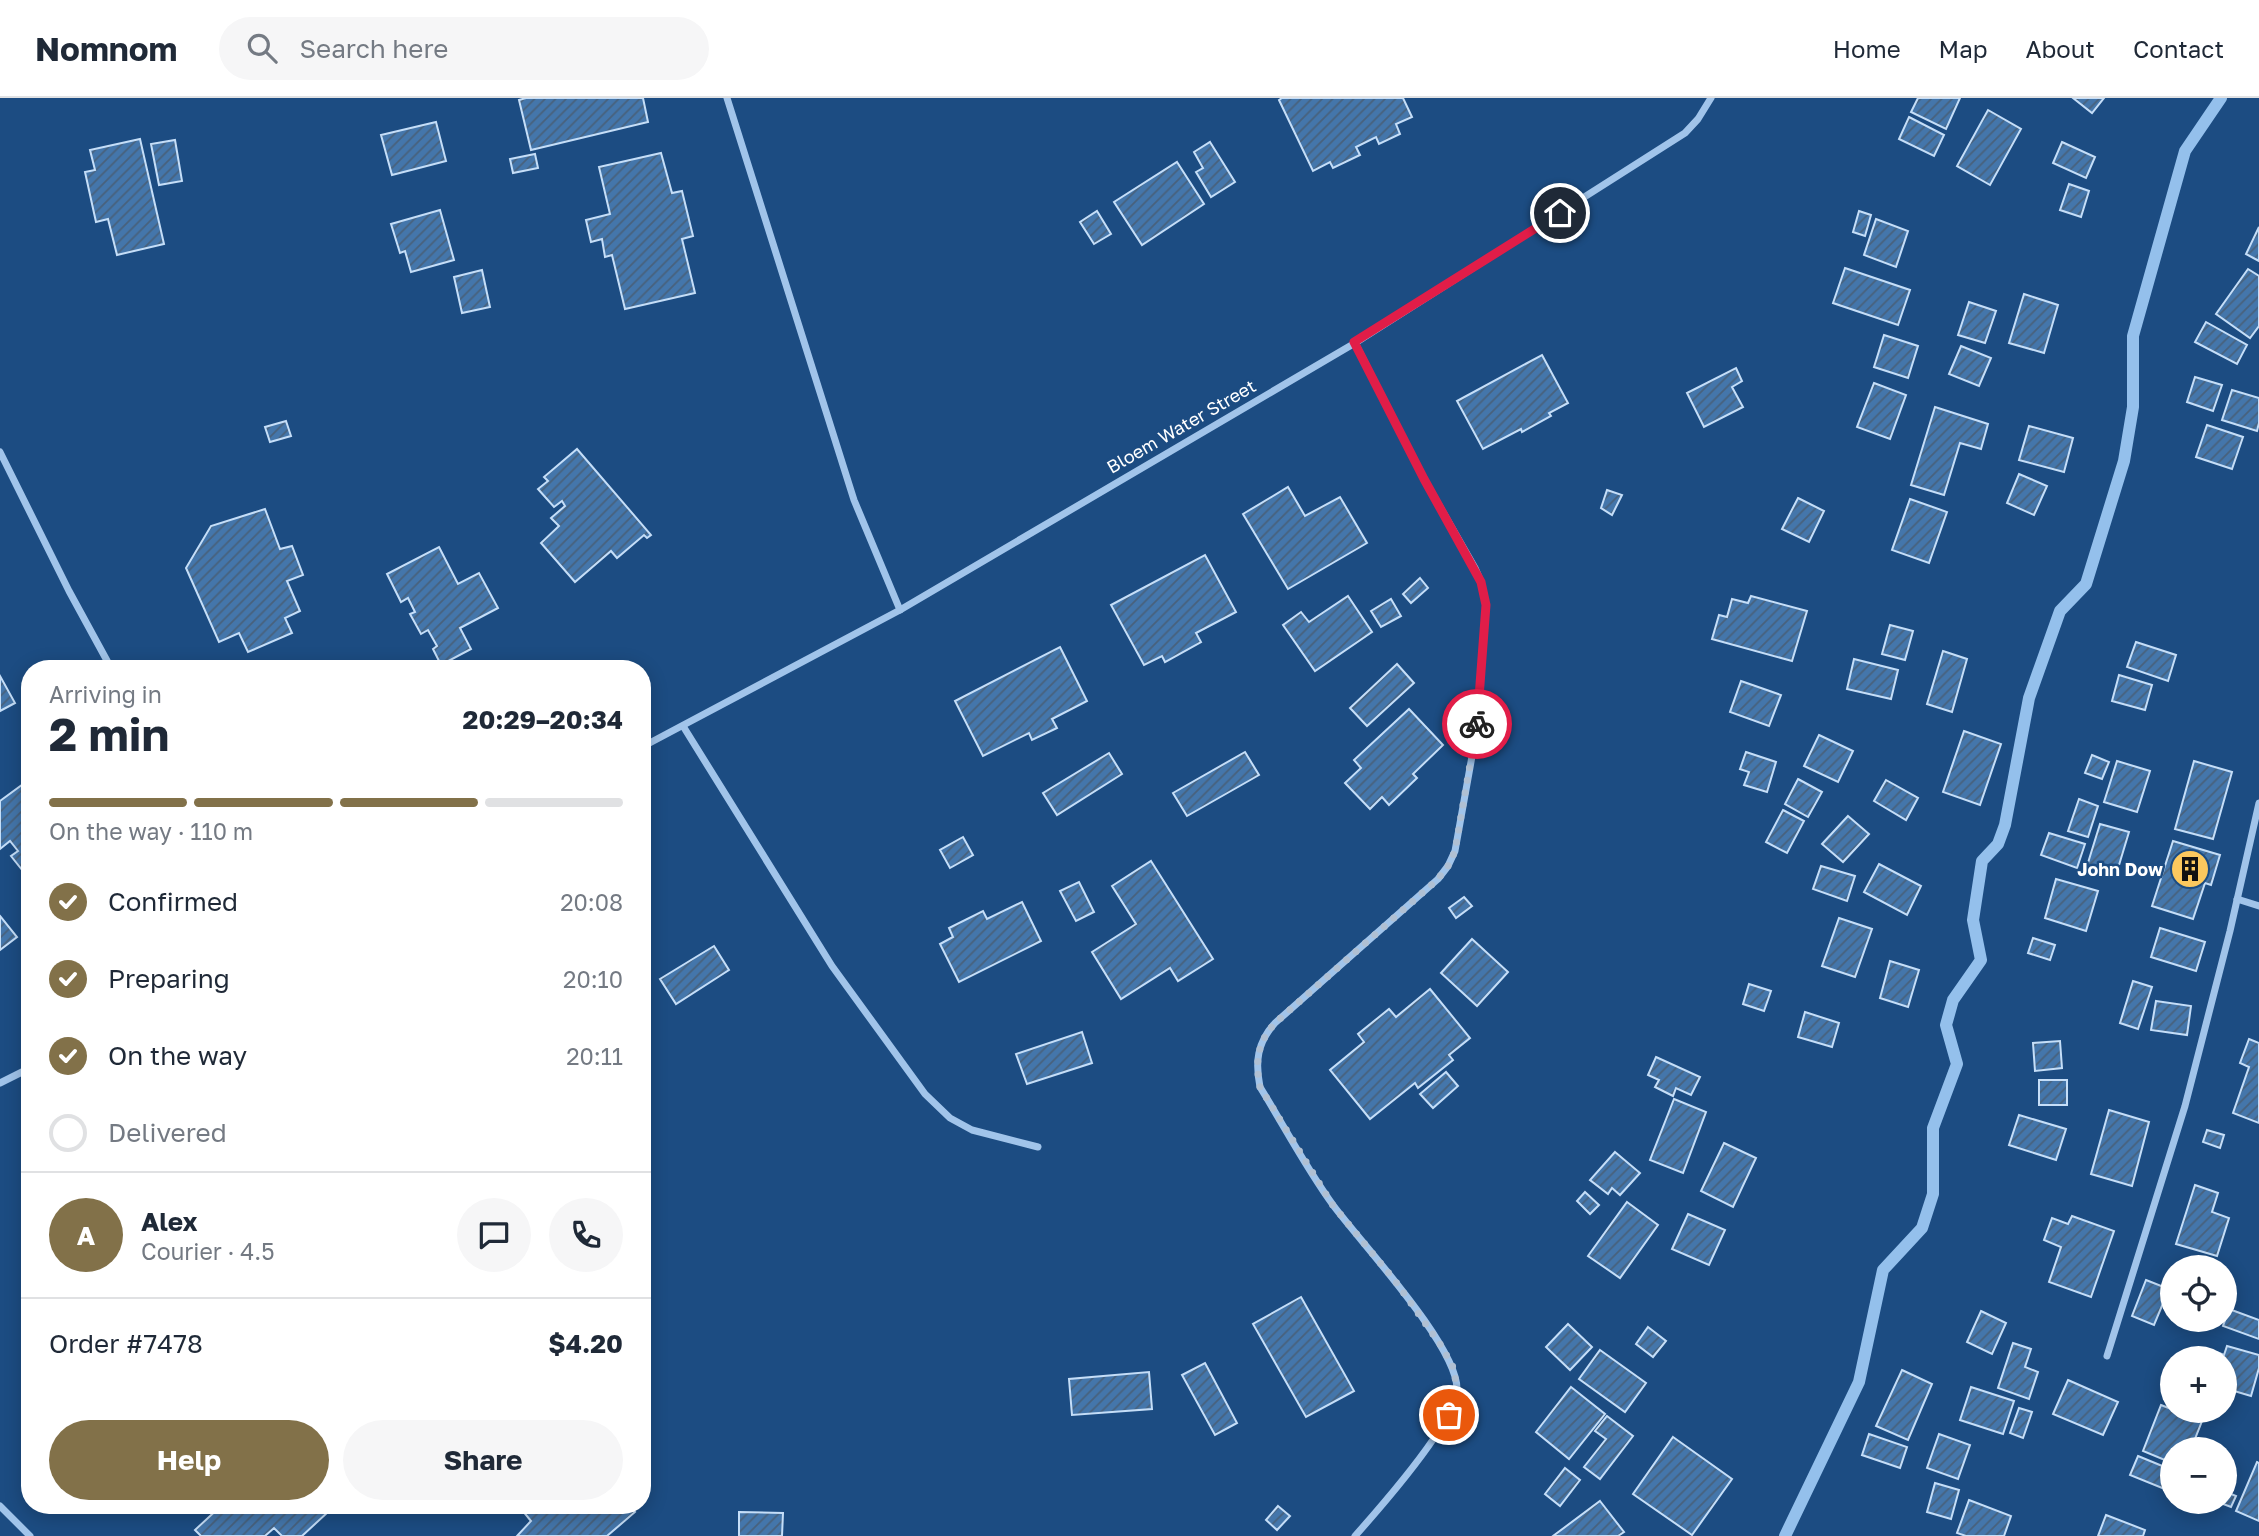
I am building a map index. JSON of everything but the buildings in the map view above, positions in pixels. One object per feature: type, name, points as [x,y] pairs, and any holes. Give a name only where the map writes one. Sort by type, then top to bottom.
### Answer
[{"type":"street","points":[[727,98],[855,500],[900,610]]},
{"type":"street","name":"Bloem Water Street","points":[[651,742],[900,610],[1354,342],[1685,133],[1711,98]]},
{"type":"street","points":[[1354,342],[1424,479],[1475,568],[1486,605],[1476,734],[1461,824],[1455,851],[1448,866],[1438,879],[1275,1023],[1258,1050],[1256,1069],[1260,1087],[1332,1204],[1396,1282],[1453,1367],[1457,1388],[1449,1415],[1388,1500],[1355,1536]]},
{"type":"street","points":[[0,452],[69,592],[107,660]]},
{"type":"street","points":[[683,726],[832,966],[925,1094],[950,1118],[972,1130],[1038,1147]]},
{"type":"street","points":[[2108,1356],[2185,1107],[2238,899],[2259,803]]},
{"type":"street","points":[[2238,899],[2259,906]]},
{"type":"street","points":[[0,1083],[21,1072]]},
{"type":"street","points":[[0,1506],[30,1536]]},
{"type":"waterway","points":[[1785,1536],[1859,1382],[1883,1270],[1922,1228],[1933,1194],[1933,1128],[1957,1064],[1946,1025],[1953,1000],[1981,960],[1973,920],[1982,861],[1998,844],[2005,825],[2029,698],[2060,611],[2086,584],[2124,461],[2133,407],[2133,336],[2185,151],[2221,98]]},
{"type":"way so far","points":[[1449,1415],[1457,1388],[1453,1367],[1442,1347],[1396,1282],[1332,1204],[1260,1087],[1256,1069],[1258,1050],[1275,1023],[1438,879],[1448,866],[1455,851],[1461,824],[1477,724]]},
{"type":"place","name":"John Dow","points":[[2190,869]]},
{"type":"route","points":[[1477,724],[1486,616],[1485,594],[1475,568],[1424,479],[1354,342],[1560,213]]}]
